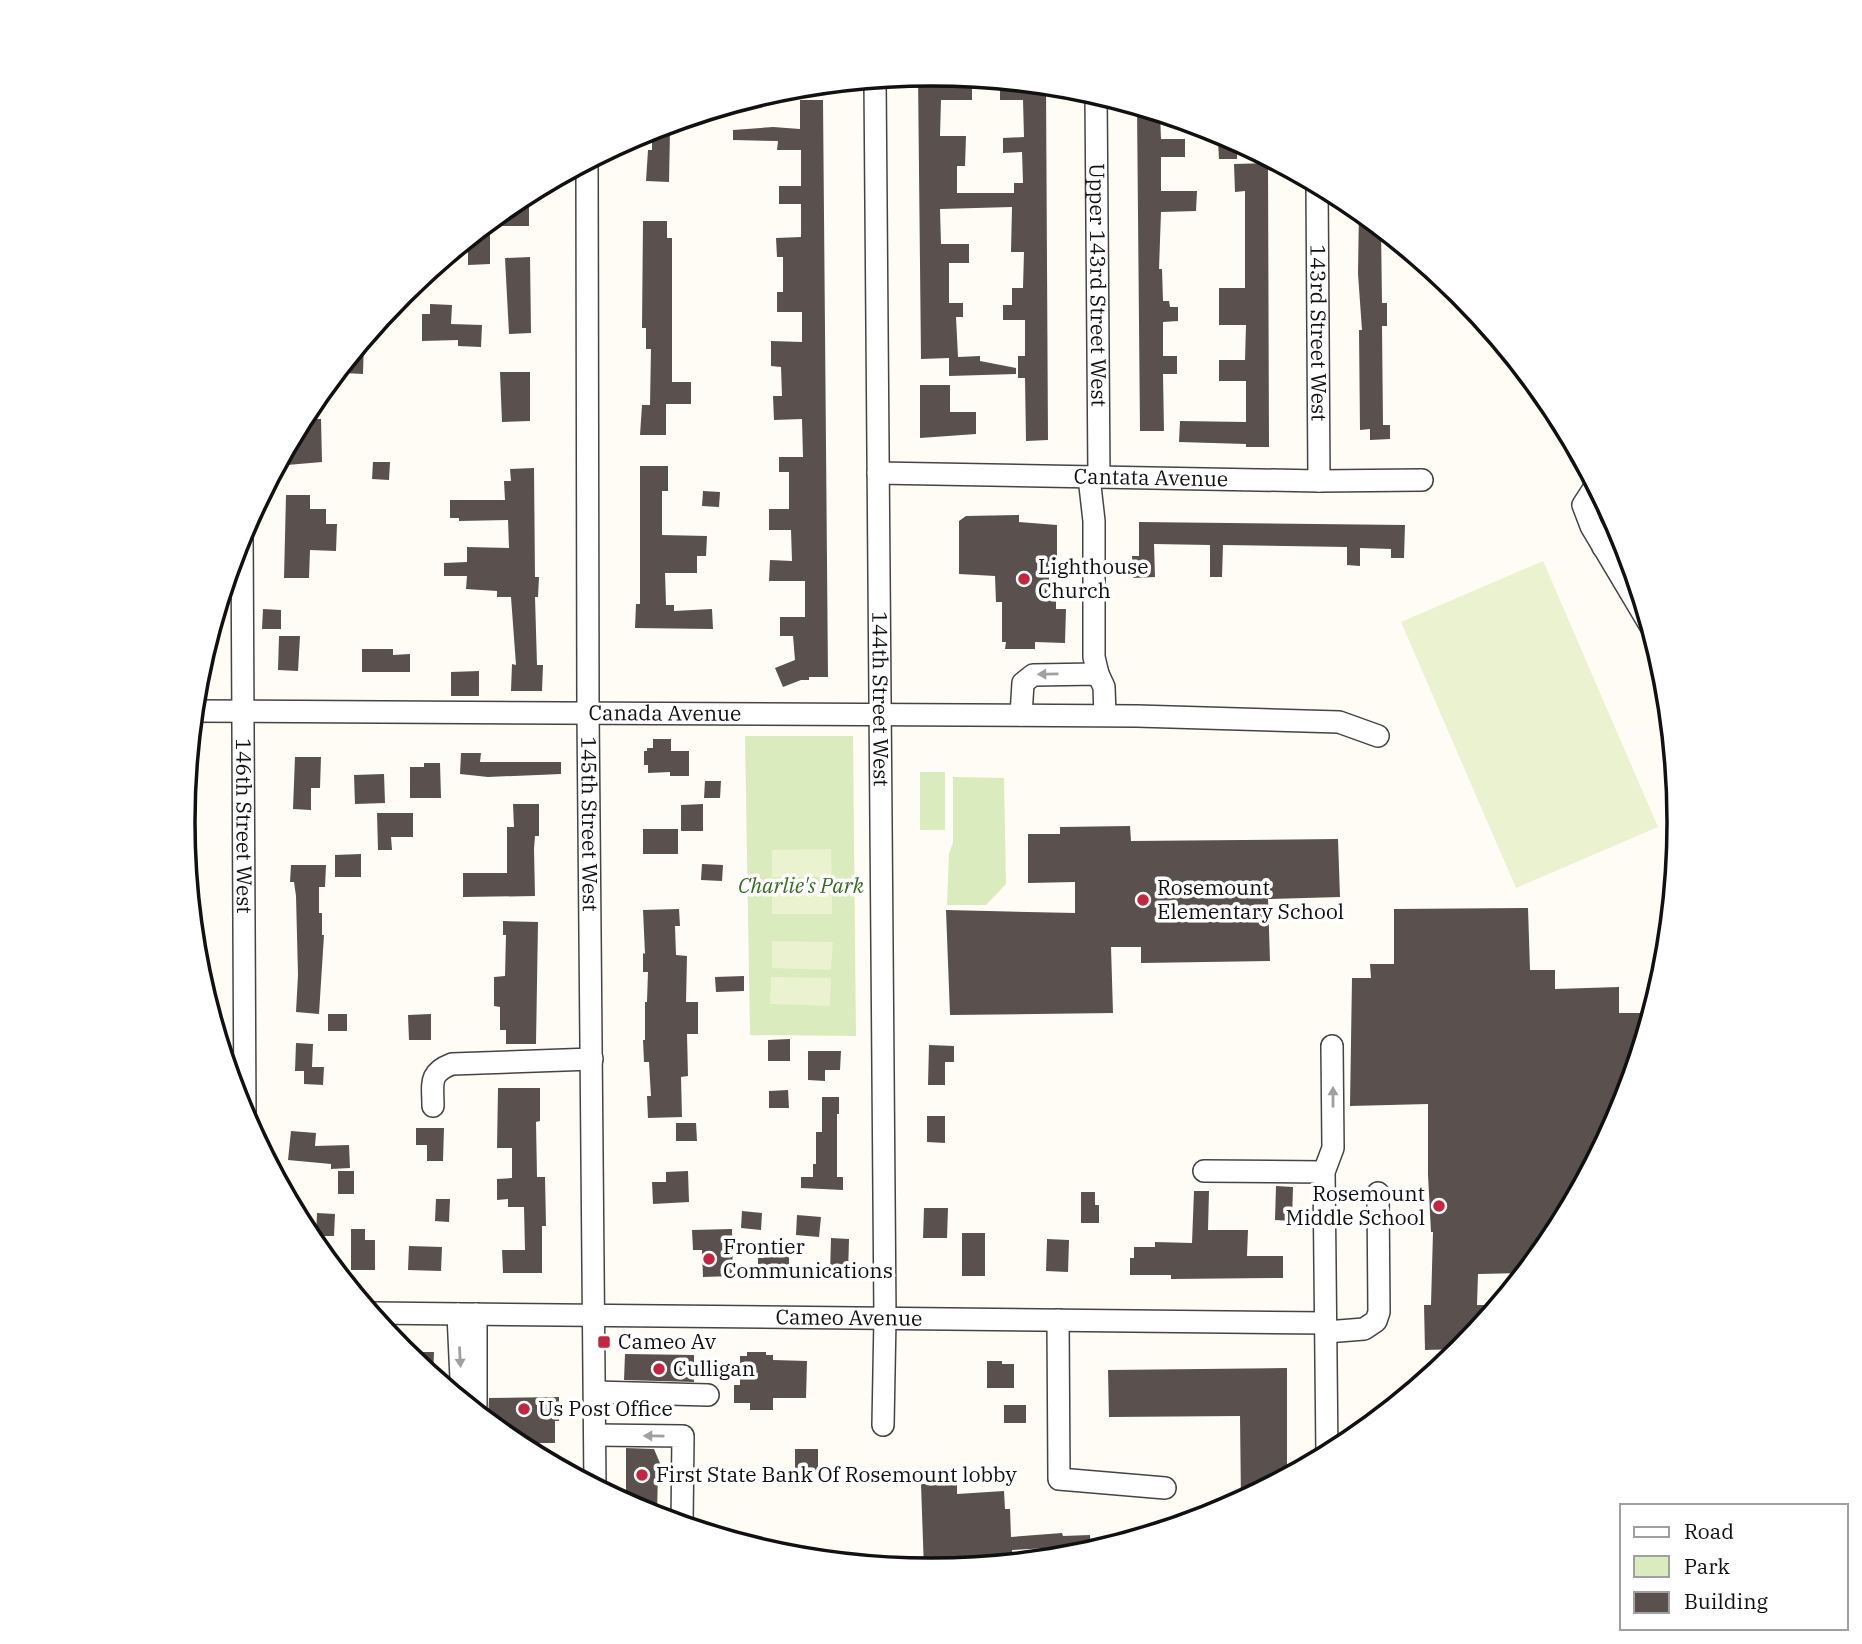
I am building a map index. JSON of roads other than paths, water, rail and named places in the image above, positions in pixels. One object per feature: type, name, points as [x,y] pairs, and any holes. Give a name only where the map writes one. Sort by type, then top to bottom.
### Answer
[{"type":"street","name":"144th Street West","points":[[875,88],[885,1318],[883,1425]]},
{"type":"street","name":"Upper 143rd Street West","points":[[1096,105],[1094,657],[1104,687],[1105,715]]},
{"type":"street","name":"145th Street West","points":[[586,172],[595,1477]]},
{"type":"street","name":"143rd Street West","points":[[1317,195],[1319,481]]},
{"type":"street","name":"Cantata Avenue","points":[[878,472],[1319,481],[1422,480]]},
{"type":"street","points":[[1590,494],[1583,505],[1603,547],[1630,592]]},
{"type":"street","points":[[1603,547],[1612,542]]},
{"type":"street","name":"146th Street West","points":[[242,563],[245,1088]]},
{"type":"street","points":[[1021,715],[1023,683],[1032,675],[1098,674]]},
{"type":"street","name":"Canada Avenue","points":[[203,711],[1105,715],[1339,722],[1378,736]]},
{"type":"street","points":[[1327,1442],[1324,1172],[1333,1148],[1332,1046]]},
{"type":"street","points":[[433,1106],[433,1077],[439,1069],[452,1064],[592,1059]]},
{"type":"street","points":[[1204,1171],[1324,1172]]},
{"type":"street","name":"Cameo Avenue","points":[[383,1313],[1058,1320],[1364,1329],[1376,1321],[1378,1312],[1378,1193]]},
{"type":"street","points":[[463,1390],[467,1314]]},
{"type":"street","points":[[467,1314],[475,1400]]},
{"type":"street","points":[[1058,1320],[1059,1479],[1166,1488]]},
{"type":"street","points":[[595,1392],[708,1395]]},
{"type":"street","points":[[595,1435],[683,1436],[682,1515]]},
{"type":"place","name":"Lighthouse Church","points":[[1024,579]]},
{"type":"place","name":"Rosemount Elementary School","points":[[1143,900]]},
{"type":"place","name":"Rosemount Middle School","points":[[1439,1206]]},
{"type":"place","name":"Frontier Communications","points":[[709,1259]]},
{"type":"place","name":"Cameo Av","points":[[604,1342]]},
{"type":"place","name":"Culligan","points":[[659,1369]]},
{"type":"place","name":"Us Post Office","points":[[524,1409]]},
{"type":"place","name":"First State Bank Of Rosemount lobby","points":[[642,1475]]},
{"type":"park label","name":"Charlie's Park","points":[[801,886]]}]
